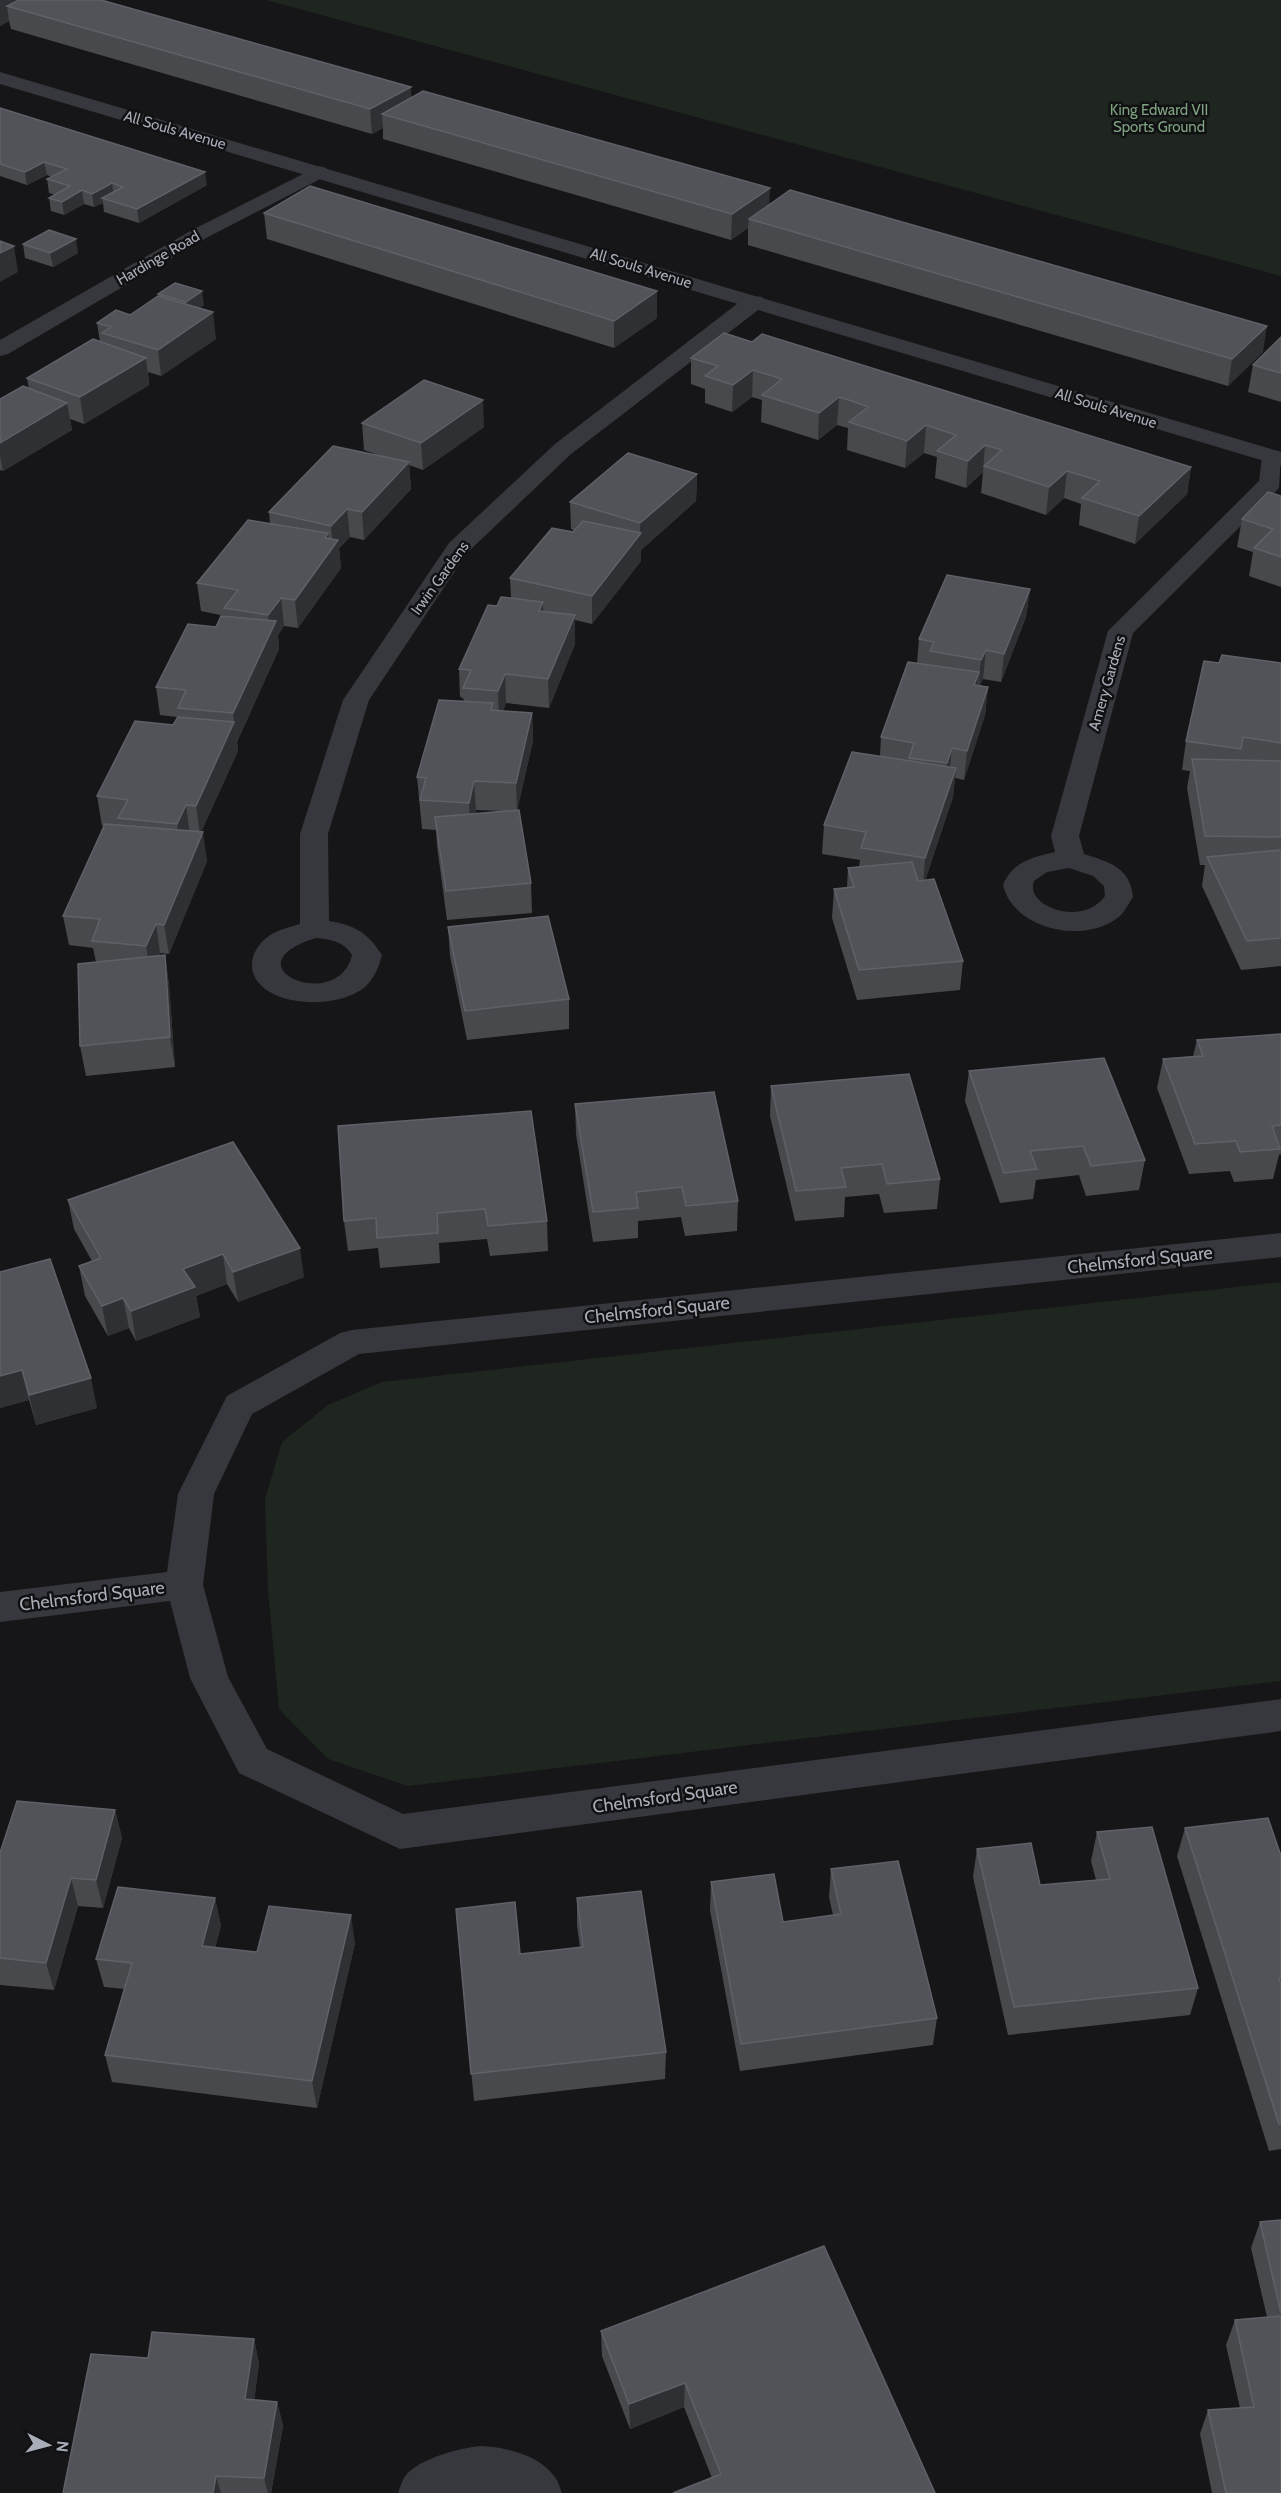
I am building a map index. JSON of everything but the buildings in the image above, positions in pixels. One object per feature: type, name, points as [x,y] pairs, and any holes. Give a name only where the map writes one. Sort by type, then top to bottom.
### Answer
[{"type":"street","name":"All Souls Avenue","points":[[0,78],[1278,458]]},
{"type":"street","name":"Hardinge Road","points":[[0,349],[201,233],[319,172]]},
{"type":"street","name":"Irwin Gardens","points":[[315,928],[314,834],[356,700],[458,548],[563,450],[754,302]]},
{"type":"street","name":"Amery Gardens","points":[[1071,860],[1065,836],[1120,631],[1271,483],[1278,458]]},
{"type":"street","name":"Chelmsford Square","points":[[1281,1245],[352,1342],[239,1405],[196,1494],[184,1585],[209,1678],[253,1761],[400,1832],[1281,1714]]},
{"type":"street","name":"Chelmsford Square","points":[[0,1606],[184,1585]]},
{"type":"street","points":[[422,2493],[435,2481],[466,2469],[499,2470],[530,2484],[538,2493]]},
{"type":"green space","name":"King Edward VII Sports Ground","points":[[266,0],[1281,0],[1281,276]]},
{"type":"green space","points":[[1281,1282],[1281,1681],[408,1786],[328,1759],[279,1709],[268,1590],[265,1499],[282,1442],[328,1405],[382,1382]]}]
